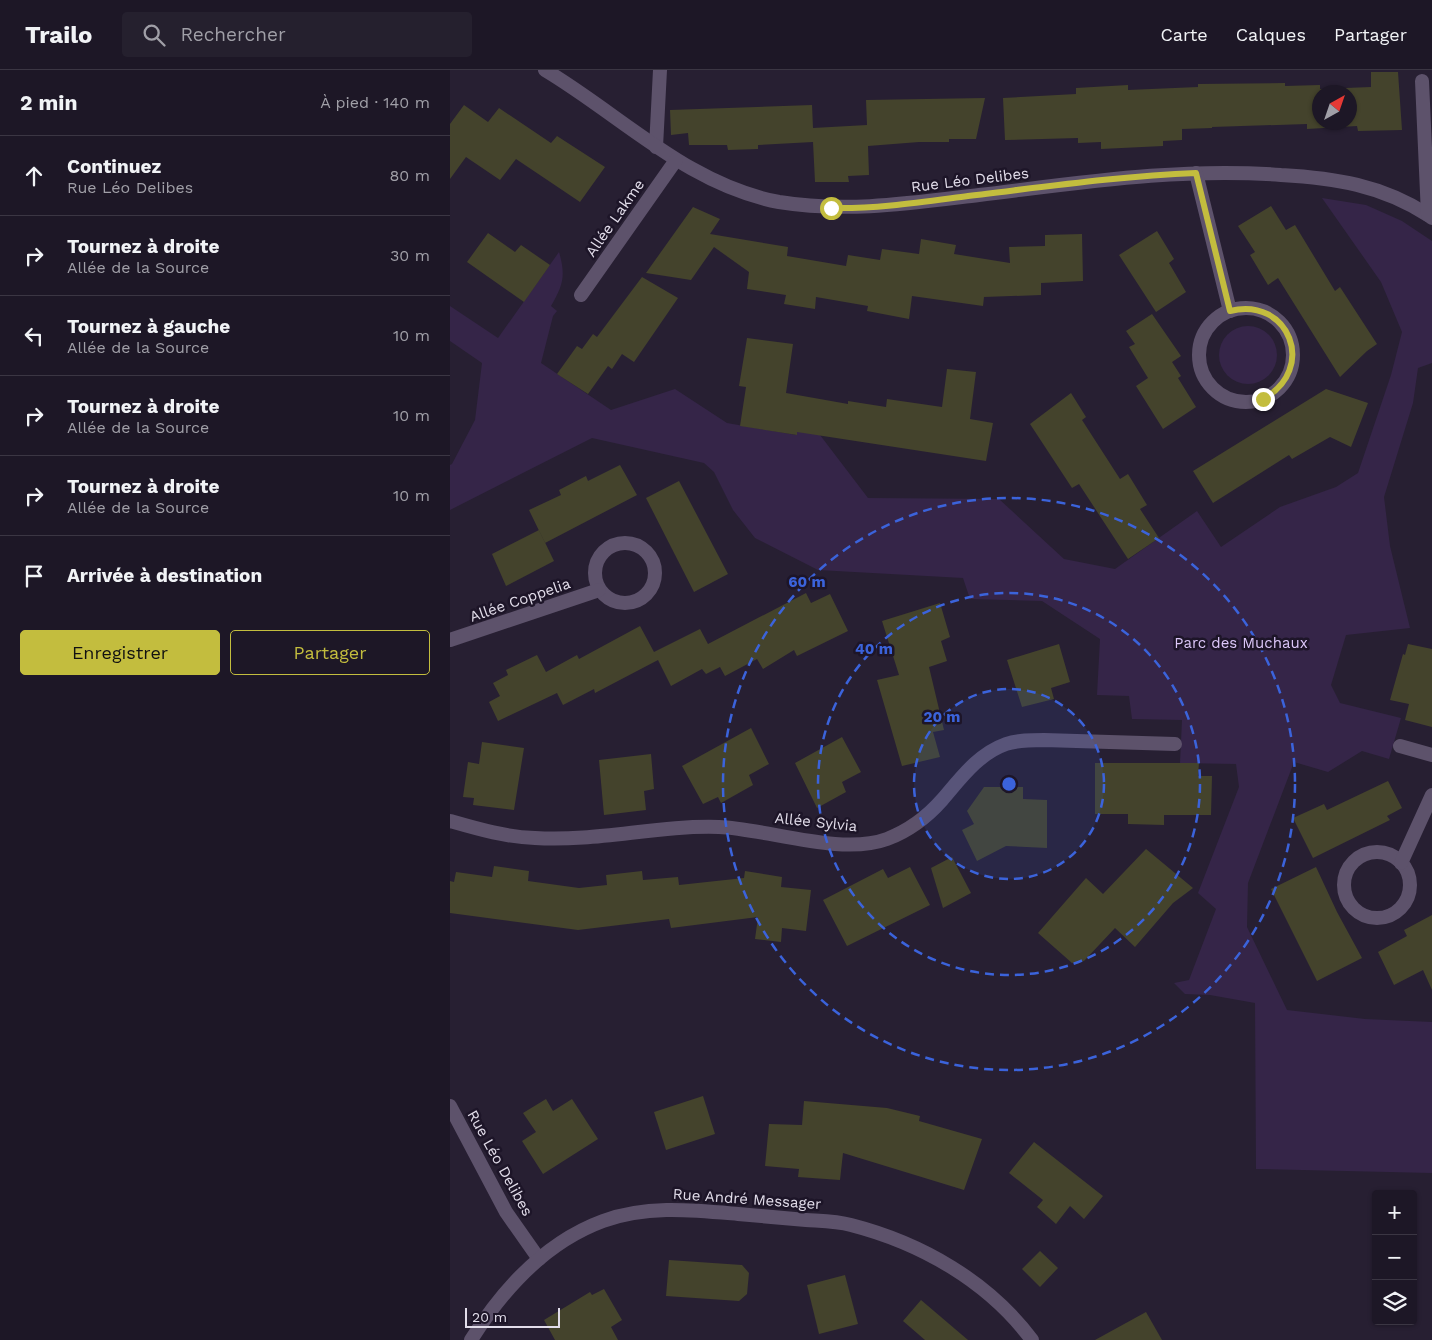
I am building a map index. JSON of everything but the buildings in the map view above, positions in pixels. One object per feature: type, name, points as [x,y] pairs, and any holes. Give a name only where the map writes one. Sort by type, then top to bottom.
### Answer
[{"type":"street","name":"Rue Léo Delibes","points":[[545,70],[676,160],[724,184],[777,201],[851,208],[880,207],[1154,175],[1196,173],[1276,174],[1342,181],[1391,195],[1408,202],[1430,216]]},
{"type":"street","points":[[656,147],[660,70]]},
{"type":"street","points":[[1422,81],[1430,216]]},
{"type":"street","name":"Allée Lakme","points":[[581,295],[676,160]]},
{"type":"street","points":[[1196,173],[1230,311]]},
{"type":"street","points":[[1240,308],[1263,311],[1281,324],[1291,344],[1292,366],[1288,376],[1277,390],[1263,399],[1240,401],[1230,398],[1220,394],[1204,377],[1199,355],[1204,333],[1219,316],[1230,311],[1240,308]]},
{"type":"street","points":[[619,543],[630,543],[642,548],[650,556],[654,567],[655,579],[650,590],[642,598],[631,603],[619,603],[608,598],[600,590],[595,579],[595,567],[599,556],[608,548],[619,543]]},
{"type":"street","name":"Allée Coppelia","points":[[450,640],[600,590]]},
{"type":"street","name":"Allée Sylvia","points":[[450,821],[489,832],[536,838],[564,839],[716,827],[736,828],[835,844],[854,845],[870,843],[898,834],[914,825],[935,807],[978,760],[990,751],[1007,744],[1026,740],[1175,744]]},
{"type":"street","points":[[1400,746],[1432,755]]},
{"type":"street","points":[[1401,862],[1432,795]]},
{"type":"street","points":[[1372,852],[1382,852],[1401,862],[1407,872],[1409,893],[1404,903],[1396,912],[1376,918],[1365,916],[1356,911],[1348,902],[1344,892],[1347,871],[1353,862],[1361,856],[1372,852]]},
{"type":"street","name":"Rue Léo Delibes","points":[[450,1106],[506,1212],[539,1259]]},
{"type":"street","name":"Rue André Messager","points":[[471,1340],[496,1303],[525,1271],[566,1240],[602,1222],[622,1215],[662,1209],[849,1224],[904,1242],[954,1269],[995,1299],[1032,1340]]},
{"type":"green space","name":"Parc des Muchaux","points":[[1322,198],[1366,205],[1402,221],[1432,241],[1432,363],[1418,368],[1413,403],[1384,497],[1390,546],[1410,628],[1346,635],[1331,685],[1340,703],[1401,718],[1389,759],[1362,751],[1328,772],[1294,762],[1248,883],[1247,927],[1287,1010],[1365,1019],[1432,1022],[1432,1173],[1256,1169],[1255,1003],[1210,995],[1185,994],[1174,983],[1189,980],[1216,909],[1198,893],[1239,787],[1236,764],[1180,763],[1182,720],[1132,719],[1129,696],[1097,695],[1100,639],[1042,601],[970,599],[963,578],[818,570],[755,538],[733,510],[714,472],[704,463],[592,438],[450,510],[450,465],[475,420],[482,363],[450,341],[450,306],[498,338],[559,252],[563,274],[561,286],[551,306],[557,311],[553,316],[541,363],[611,410],[675,389],[727,423],[796,435],[802,402],[820,435],[868,498],[999,499],[1064,559],[1115,569],[1197,511],[1221,547],[1280,507],[1336,487],[1358,473],[1391,375],[1402,332],[1381,282]]},
{"type":"green space","points":[[1242,326],[1254,326],[1269,334],[1277,349],[1277,361],[1269,376],[1254,384],[1242,384],[1227,376],[1219,361],[1219,349],[1227,334]]},
{"type":"route","points":[[831,208],[880,207],[1092,181],[1196,173],[1230,311],[1240,308],[1263,311],[1281,324],[1291,344],[1292,366],[1288,376],[1281,386],[1263,399]]}]
